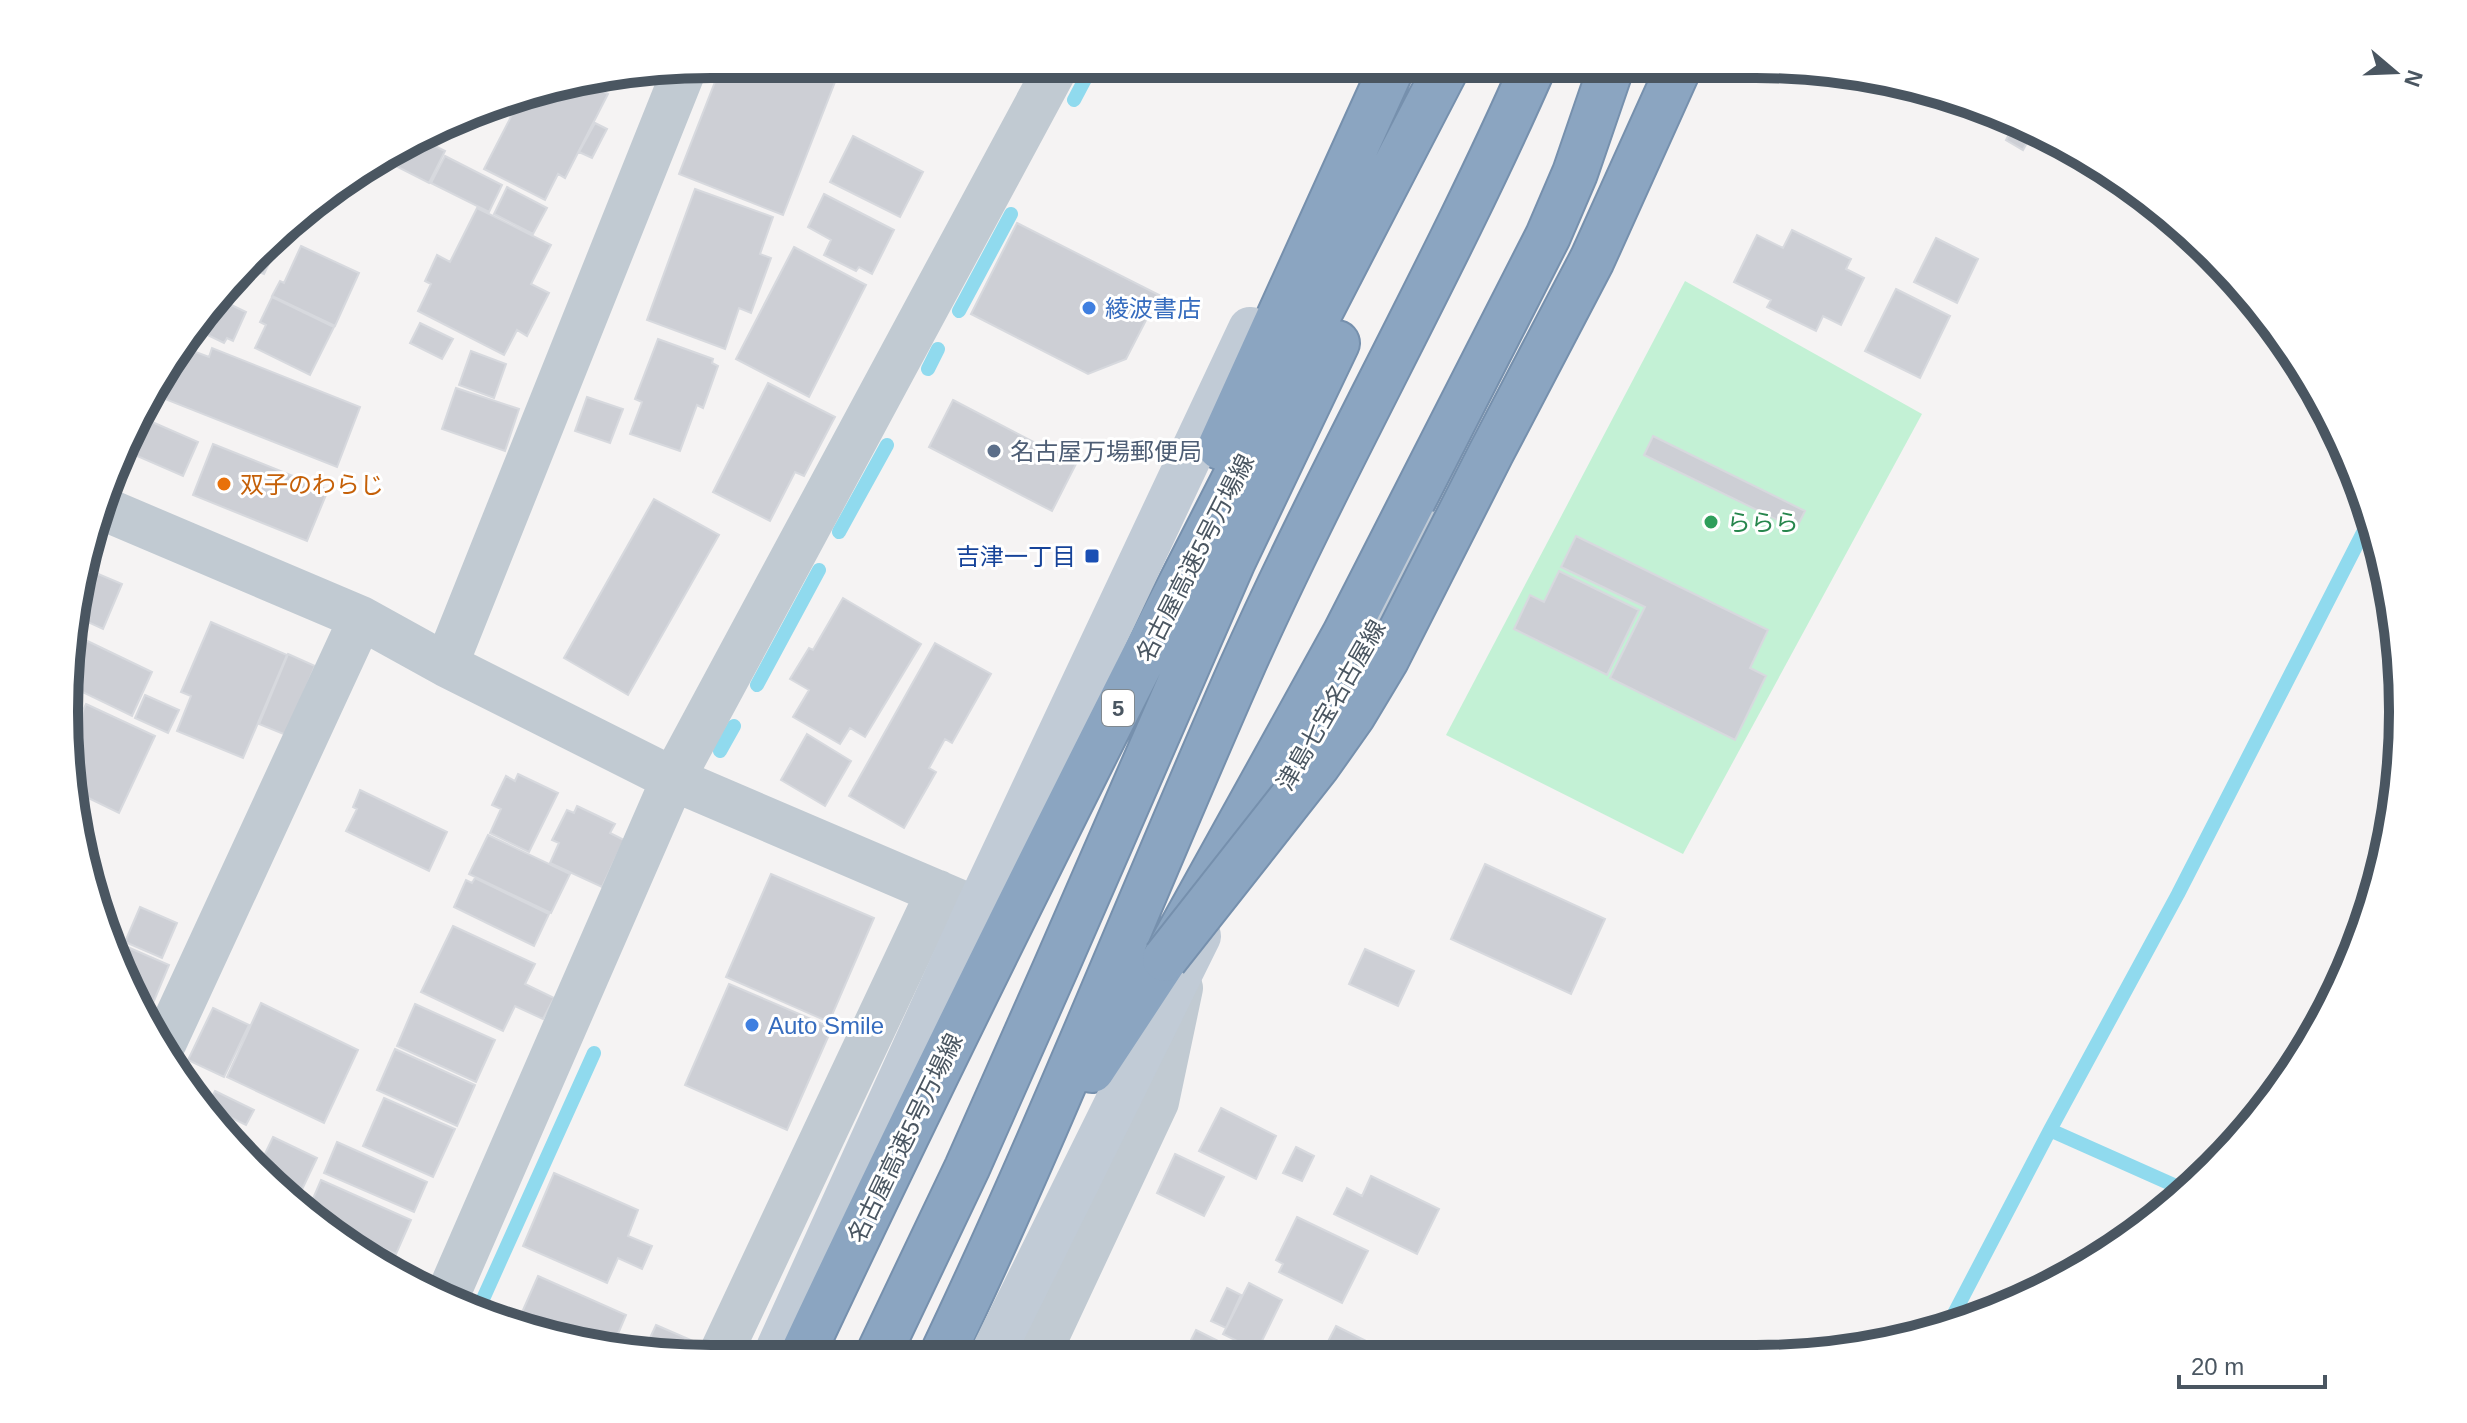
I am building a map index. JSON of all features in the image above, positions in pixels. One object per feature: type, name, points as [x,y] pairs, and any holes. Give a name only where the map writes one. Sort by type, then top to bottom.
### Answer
[{"type":"highway","points":[[989,924],[1387,78]]},
{"type":"highway","name":"名古屋高速5号万場線","points":[[806,1345],[989,924],[1325,301],[1441,78]]},
{"type":"highway","points":[[883,1345],[967,1168],[1233,561],[1463,78]]},
{"type":"highway","points":[[947,1345],[999,1236],[1247,656],[1368,406],[1486,173],[1528,78]]},
{"type":"highway","points":[[1176,958],[1548,236],[1575,173],[1608,78]]},
{"type":"highway","points":[[999,1236],[1073,1101],[1317,766],[1386,660],[1592,260],[1674,78]]},
{"type":"main road","points":[[780,1345],[989,924],[1369,78]]},
{"type":"main road","name":"津島七宝名古屋線","points":[[997,1345],[1176,958],[1687,78]]},
{"type":"street","points":[[451,1289],[673,779],[1050,78]]},
{"type":"street","points":[[446,665],[681,79]]},
{"type":"street","points":[[111,512],[361,618],[446,665],[673,779],[938,892],[989,924]]},
{"type":"street","points":[[168,1036],[361,618]]},
{"type":"street","points":[[725,1345],[938,892]]},
{"type":"street","points":[[1043,1345],[1157,1102],[1176,958]]},
{"type":"green space","name":"ららら","points":[[1685,281],[1922,414],[1683,854],[1446,735]]},
{"type":"building","points":[[717,78],[837,78],[783,215],[679,174]]},
{"type":"building","points":[[597,88],[608,94],[565,178],[558,174],[545,200],[484,169],[514,110],[588,90]]},
{"type":"building","points":[[595,123],[607,129],[592,158],[579,152]]},
{"type":"building","points":[[2010,131],[2029,140],[2023,150],[2006,140]]},
{"type":"building","points":[[853,136],[923,172],[900,217],[830,182]]},
{"type":"building","points":[[430,144],[445,151],[429,183],[393,164]]},
{"type":"building","points":[[445,156],[502,185],[489,212],[431,183]]},
{"type":"building","points":[[507,187],[547,208],[533,234],[494,214]]},
{"type":"building","points":[[695,189],[773,217],[760,254],[771,258],[751,313],[739,308],[725,349],[647,320]]},
{"type":"building","points":[[824,194],[894,230],[872,274],[859,267],[856,271],[824,255],[831,240],[808,227]]},
{"type":"building","points":[[477,208],[551,245],[531,284],[549,293],[527,336],[517,330],[504,355],[418,311],[431,284],[425,281],[437,255],[450,262]]},
{"type":"building","points":[[1017,223],[1159,295],[1126,359],[1088,374],[971,314]]},
{"type":"building","points":[[1792,230],[1851,259],[1846,269],[1864,278],[1841,325],[1823,316],[1816,331],[1767,307],[1771,300],[1734,282],[1757,235],[1783,248]]},
{"type":"building","points":[[1936,238],[1978,259],[1957,303],[1914,282]]},
{"type":"building","points":[[301,246],[359,273],[335,326],[272,296],[280,281],[284,283]]},
{"type":"building","points":[[794,247],[866,285],[809,397],[736,359]]},
{"type":"building","points":[[273,256],[264,274],[257,271]]},
{"type":"building","points":[[1896,289],[1950,316],[1920,378],[1865,351]]},
{"type":"building","points":[[272,297],[334,327],[310,375],[255,348],[266,325],[260,322]]},
{"type":"building","points":[[228,303],[246,312],[233,341],[227,338],[224,343],[204,333]]},
{"type":"building","points":[[420,323],[453,339],[442,359],[410,343]]},
{"type":"building","points":[[658,339],[713,359],[712,363],[718,366],[703,408],[697,405],[680,451],[630,434],[642,402],[635,399]]},
{"type":"building","points":[[212,348],[360,407],[337,467],[162,398],[192,351],[209,357]]},
{"type":"building","points":[[471,351],[506,364],[494,398],[459,385]]},
{"type":"building","points":[[768,383],[835,417],[804,476],[795,472],[770,521],[713,492]]},
{"type":"building","points":[[456,388],[519,409],[505,451],[442,429]]},
{"type":"building","points":[[587,397],[623,409],[610,443],[575,431]]},
{"type":"building","points":[[953,400],[1076,464],[1052,511],[929,447]]},
{"type":"building","points":[[149,421],[198,442],[183,476],[133,454]]},
{"type":"building","points":[[1653,436],[1805,511],[1796,529],[1644,455]]},
{"type":"building","points":[[213,444],[328,490],[307,541],[193,495]]},
{"type":"building","points":[[654,499],[719,535],[628,695],[564,658]]},
{"type":"building","points":[[1576,536],[1768,630],[1750,668],[1766,676],[1735,740],[1610,678],[1645,607],[1561,567]]},
{"type":"building","points":[[1559,571],[1639,610],[1607,675],[1514,629],[1530,595],[1544,602]]},
{"type":"building","points":[[94,572],[122,584],[103,629],[84,620]]},
{"type":"building","points":[[843,598],[921,644],[865,737],[850,728],[840,744],[793,717],[809,690],[790,679],[809,648],[813,650]]},
{"type":"building","points":[[211,622],[287,655],[243,758],[177,731],[191,696],[181,692]]},
{"type":"building","points":[[82,638],[152,672],[132,716],[79,690]]},
{"type":"building","points":[[935,643],[991,674],[952,743],[945,739],[929,768],[936,772],[904,828],[849,796]]},
{"type":"building","points":[[288,654],[315,666],[286,735],[259,724]]},
{"type":"building","points":[[145,695],[179,710],[168,733],[135,718]]},
{"type":"building","points":[[86,704],[155,736],[119,813],[83,796],[78,721]]},
{"type":"building","points":[[807,734],[851,761],[825,806],[781,780]]},
{"type":"building","points":[[518,774],[558,793],[529,852],[490,833],[501,809],[492,805],[506,776],[515,781]]},
{"type":"building","points":[[360,790],[447,832],[429,871],[346,831],[357,809],[353,807]]},
{"type":"building","points":[[577,806],[615,824],[610,833],[624,840],[602,887],[550,863],[559,843],[552,840],[567,810],[574,813]]},
{"type":"building","points":[[488,835],[570,874],[551,913],[469,874]]},
{"type":"building","points":[[1485,864],[1605,919],[1571,994],[1451,939]]},
{"type":"building","points":[[771,874],[874,918],[829,1022],[726,977]]},
{"type":"building","points":[[475,878],[549,914],[534,946],[454,907],[466,880],[472,883]]},
{"type":"building","points":[[140,907],[177,923],[162,958],[125,942]]},
{"type":"building","points":[[453,926],[535,964],[525,984],[554,998],[543,1019],[515,1006],[503,1031],[421,992]]},
{"type":"building","points":[[123,945],[169,965],[151,1007]]},
{"type":"building","points":[[1365,949],[1414,971],[1398,1006],[1349,984]]},
{"type":"building","points":[[729,984],[832,1028],[787,1130],[685,1085]]},
{"type":"building","points":[[261,1003],[358,1050],[324,1123],[227,1077]]},
{"type":"building","points":[[415,1004],[495,1040],[476,1082],[397,1046]]},
{"type":"building","points":[[213,1008],[249,1025],[224,1077],[188,1060]]},
{"type":"building","points":[[395,1049],[475,1085],[457,1126],[377,1090]]},
{"type":"building","points":[[215,1091],[254,1110],[246,1125],[222,1114],[211,1099]]},
{"type":"building","points":[[384,1098],[455,1129],[433,1177],[363,1146]]},
{"type":"building","points":[[1221,1108],[1276,1136],[1256,1179],[1199,1151]]},
{"type":"building","points":[[273,1137],[317,1158],[300,1193],[263,1158]]},
{"type":"building","points":[[337,1142],[427,1182],[414,1212],[324,1173]]},
{"type":"building","points":[[1296,1147],[1314,1156],[1302,1181],[1283,1173]]},
{"type":"building","points":[[1175,1154],[1224,1177],[1204,1216],[1157,1193]]},
{"type":"building","points":[[554,1173],[638,1210],[628,1236],[652,1246],[642,1269],[618,1258],[607,1283],[523,1246]]},
{"type":"building","points":[[1371,1176],[1439,1209],[1417,1254],[1334,1214],[1347,1188],[1362,1196]]},
{"type":"building","points":[[321,1180],[411,1220],[396,1254],[362,1240],[311,1202]]},
{"type":"building","points":[[1297,1217],[1368,1251],[1342,1303],[1279,1272],[1283,1264],[1276,1260]]},
{"type":"building","points":[[538,1276],[626,1315],[616,1338],[521,1315]]},
{"type":"building","points":[[1249,1283],[1282,1300],[1260,1345],[1245,1345],[1223,1334]]},
{"type":"building","points":[[1227,1288],[1241,1295],[1226,1328],[1211,1321]]},
{"type":"building","points":[[656,1325],[693,1341],[691,1345],[648,1342]]},
{"type":"building","points":[[1336,1326],[1374,1345],[1326,1345]]},
{"type":"building","points":[[1196,1330],[1226,1345],[1188,1345]]},
{"type":"waterway","points":[[1074,100],[1086,78]]},
{"type":"waterway","points":[[959,311],[1011,214]]},
{"type":"waterway","points":[[928,369],[938,349]]},
{"type":"waterway","points":[[839,532],[887,445]]},
{"type":"waterway","points":[[1955,1312],[2178,894],[2363,533]]},
{"type":"waterway","points":[[757,685],[819,570]]},
{"type":"waterway","points":[[720,751],[734,726]]},
{"type":"waterway","points":[[482,1302],[594,1053]]},
{"type":"waterway","points":[[2050,1130],[2175,1186]]},
{"type":"place","name":"綾波書店","points":[[1089,308]]},
{"type":"place","name":"名古屋万場郵便局","points":[[994,451]]},
{"type":"place","name":"双子のわらじ","points":[[224,484]]},
{"type":"place","name":"ららら","points":[[1711,522]]},
{"type":"place","name":"吉津一丁目","points":[[1092,556]]},
{"type":"place","name":"Auto Smile","points":[[752,1025]]}]
